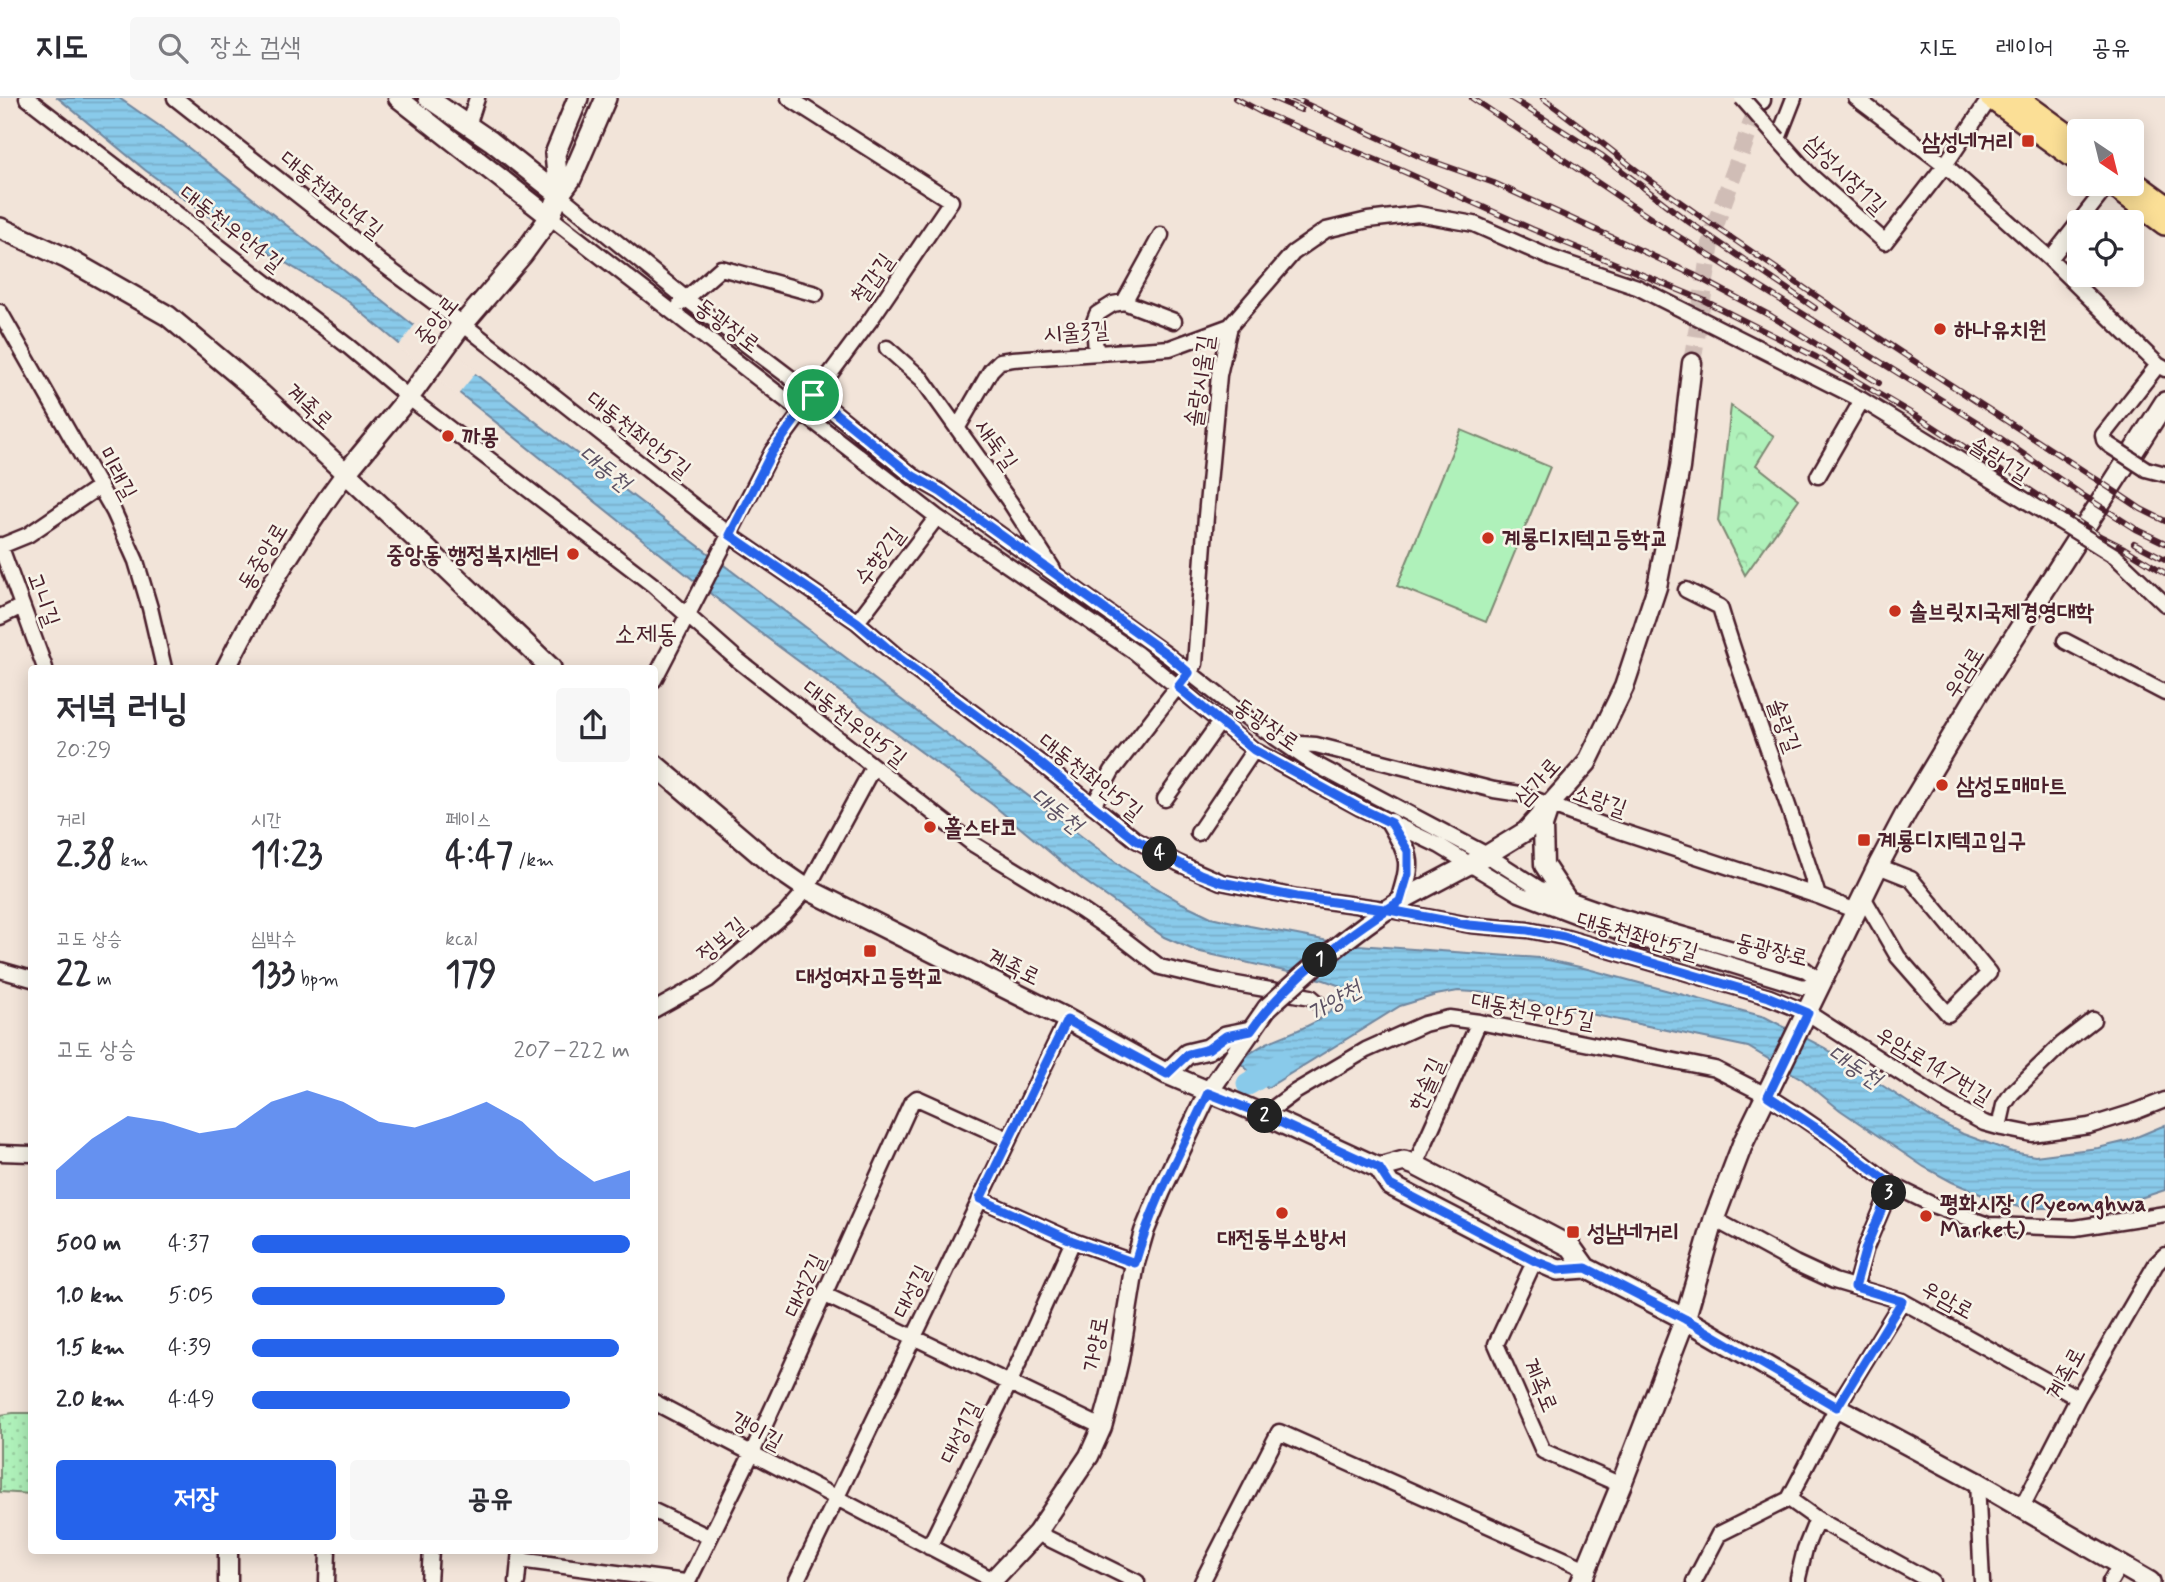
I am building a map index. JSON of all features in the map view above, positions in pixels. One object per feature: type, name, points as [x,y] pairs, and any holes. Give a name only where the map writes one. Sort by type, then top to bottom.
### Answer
[{"type":"main road","name":"중앙로","points":[[559,195],[555,154],[578,98]]},
{"type":"main road","name":"중앙로","points":[[346,472],[550,217],[559,195],[571,179],[606,98]]},
{"type":"main road","points":[[1991,98],[2067,152]]},
{"type":"main road","points":[[2017,98],[2067,134]]},
{"type":"main road","points":[[2144,190],[2165,205]]},
{"type":"main road","points":[[2126,196],[2165,224]]},
{"type":"main road","name":"계족로","points":[[0,228],[66,258],[168,316],[261,394],[346,472],[548,665]]},
{"type":"main road","name":"우암로","points":[[1584,1576],[1685,1319],[1714,1219],[1743,1143],[1878,866],[1906,813],[1977,695],[2165,402]]},
{"type":"main road","name":"계족로","points":[[658,767],[775,867],[807,889],[1067,1020],[1167,1074],[1379,1168],[1390,1185],[1535,1261],[1558,1270],[1586,1268]]},
{"type":"main road","points":[[1167,1074],[1188,1054],[1208,1049],[1226,1036],[1251,1031]]},
{"type":"main road","points":[[1379,1168],[1404,1161],[1415,1165]]},
{"type":"main road","name":"계족로","points":[[1415,1165],[1571,1247],[1586,1268],[1685,1319],[1837,1407],[1977,1482],[2115,1574],[2150,1582]]},
{"type":"street","name":"대동천우안4길","points":[[27,98],[411,394]]},
{"type":"street","name":"대동천좌안4길","points":[[175,98],[460,327]]},
{"type":"street","name":"동광장로","points":[[398,98],[937,517],[1136,653],[1254,750],[1360,808],[1440,846],[1479,860],[1519,894],[1638,939],[1803,987],[1822,982]]},
{"type":"street","name":"동광장로","points":[[428,98],[519,162],[685,298],[813,395],[913,476],[941,492],[1167,654],[1311,762],[1479,860],[1538,888],[1614,915],[1806,970],[1822,982]]},
{"type":"street","points":[[468,126],[477,98]]},
{"type":"street","name":"철갑길","points":[[689,613],[772,452],[871,319],[951,201],[789,98]]},
{"type":"street","points":[[1742,98],[1778,139]]},
{"type":"street","name":"삼성시장1길","points":[[1794,98],[1778,139],[1810,175],[1885,242],[1945,165]]},
{"type":"street","points":[[1856,98],[1945,165],[2050,259],[2161,367],[2103,435],[2109,445],[2146,469],[2165,474]]},
{"type":"street","points":[[1945,165],[1991,98]]},
{"type":"street","points":[[2050,259],[2100,196]]},
{"type":"street","name":"솔랑시울길","points":[[1093,806],[1112,771],[1195,664],[1219,375],[1230,326],[1293,253],[1326,230],[1368,220],[1418,214],[1474,224],[1551,258],[1637,287]]},
{"type":"street","points":[[1124,302],[1161,236]]},
{"type":"street","points":[[672,313],[685,298],[721,268],[816,294]]},
{"type":"street","name":"솔랑1길","points":[[1637,287],[1862,400],[2115,556],[2165,604]]},
{"type":"street","points":[[1096,353],[1094,322],[1097,314],[1113,304],[1124,302],[1174,321]]},
{"type":"street","name":"미래길","points":[[0,312],[100,486],[136,561],[163,665]]},
{"type":"street","name":"시울3길","points":[[958,427],[991,370],[1000,361],[1170,348],[1230,326]]},
{"type":"street","name":"대동천좌안5길","points":[[460,327],[728,539],[857,622],[899,658],[1039,762],[1144,846],[1221,882],[1469,925],[1528,930],[1564,937],[1769,997],[1808,1013]]},
{"type":"street","name":"새둑길","points":[[887,348],[922,379],[958,427],[1057,576]]},
{"type":"street","name":"삼가로","points":[[1208,1093],[1267,1008],[1324,956],[1361,926],[1400,901],[1479,860],[1526,831],[1587,763],[1624,687],[1653,600],[1680,468],[1692,363]]},
{"type":"street","name":"대동천우안5길","points":[[411,394],[689,613],[739,661],[973,844],[1081,910],[1160,967],[1219,981],[1311,997],[1317,1002]]},
{"type":"street","points":[[1818,476],[1862,400]]},
{"type":"street","name":"동중앙로","points":[[228,665],[321,505],[346,472]]},
{"type":"street","points":[[0,545],[27,535],[100,486]]},
{"type":"street","name":"수향2길","points":[[857,622],[937,517]]},
{"type":"street","name":"고니길","points":[[0,545],[44,665]]},
{"type":"street","name":"솔랑길","points":[[1686,590],[1720,607],[1796,824],[1818,896]]},
{"type":"street","points":[[0,617],[22,606]]},
{"type":"street","points":[[658,672],[689,613]]},
{"type":"street","points":[[2065,641],[2165,693]]},
{"type":"street","points":[[1165,799],[1220,722]]},
{"type":"street","name":"소랑길","points":[[1284,743],[1316,745],[1494,790],[1520,794],[1818,896],[1860,904]]},
{"type":"street","points":[[1198,833],[1254,750]]},
{"type":"street","name":"정보길","points":[[658,1008],[708,980],[785,914],[807,889],[873,767]]},
{"type":"street","points":[[1549,806],[1543,827],[1544,865],[1566,898]]},
{"type":"street","points":[[1391,823],[1408,851],[1408,874],[1400,901]]},
{"type":"street","points":[[1860,904],[1898,957],[1948,1014],[1989,973],[1911,879],[1878,866]]},
{"type":"street","points":[[0,970],[28,978]]},
{"type":"street","name":"우암로147번길","points":[[1808,1013],[1944,1101],[1984,1123],[1998,1127],[2032,1134],[2089,1126],[2165,1100]]},
{"type":"street","name":"대동천우안5길","points":[[1264,1115],[1295,1092],[1366,1050],[1424,1024],[1449,1018],[1479,1021],[1715,1069],[1768,1096],[1827,1135],[1892,1185],[1935,1206],[1988,1225],[2075,1228],[2165,1214]]},
{"type":"street","name":"대성길","points":[[796,1582],[1067,1020]]},
{"type":"street","points":[[1998,1127],[2004,1105],[2012,1093],[2062,1044],[2093,1020]]},
{"type":"street","name":"한솔길","points":[[1415,1165],[1479,1021]]},
{"type":"street","name":"가양로","points":[[992,1581],[1037,1533],[1089,1456],[1102,1427],[1119,1360],[1135,1263],[1144,1232],[1208,1093]]},
{"type":"street","name":"대성2길","points":[[686,1582],[752,1453],[914,1100],[917,1098],[1008,1139]]},
{"type":"street","points":[[0,1153],[28,1154]]},
{"type":"street","points":[[1855,1287],[1866,1247],[1892,1185]]},
{"type":"street","points":[[980,1199],[1073,1241],[1135,1263]]},
{"type":"street","name":"우암로","points":[[1714,1219],[1834,1281],[1902,1301],[2078,1398]]},
{"type":"street","name":"대성1길","points":[[929,1547],[1010,1382],[1073,1241]]},
{"type":"street","name":"계족로","points":[[2021,1509],[2078,1398],[2160,1260]]},
{"type":"street","name":"계족로","points":[[1535,1261],[1496,1344],[1543,1451],[1621,1485]]},
{"type":"street","points":[[825,1295],[1102,1427]]},
{"type":"street","points":[[1694,1582],[1719,1534],[1790,1499],[1837,1407],[1902,1301]]},
{"type":"street","name":"갱이길","points":[[658,1404],[837,1499]]},
{"type":"street","points":[[1202,1582],[1279,1432],[1584,1576]]},
{"type":"street","points":[[1977,1482],[1982,1582]]},
{"type":"street","points":[[837,1499],[992,1581]]},
{"type":"street","points":[[1790,1499],[1817,1520],[1925,1581]]},
{"type":"street","points":[[658,1513],[709,1537]]},
{"type":"street","points":[[1798,1582],[1805,1549],[1817,1520]]},
{"type":"street","points":[[1037,1533],[1137,1582]]},
{"type":"street","points":[[228,1554],[228,1582]]},
{"type":"street","points":[[327,1582],[328,1554]]},
{"type":"street","points":[[429,1582],[430,1554]]},
{"type":"street","points":[[517,1582],[519,1555],[686,1582]]},
{"type":"green space","points":[[1731,406],[1774,436],[1756,465],[1799,499],[1745,575],[1718,521]]},
{"type":"green space","points":[[1461,430],[1550,467],[1486,622],[1397,586]]},
{"type":"green space","points":[[28,1413],[28,1494],[0,1492],[0,1415]]},
{"type":"water","points":[[58,98],[119,98],[171,134],[555,437],[1122,867],[1182,903],[1211,917],[1344,944],[1539,958],[1765,1017],[1825,1048],[1935,1120],[1963,1134],[2012,1152],[2035,1156],[2098,1148],[2127,1141],[2165,1125],[2165,1190],[2128,1202],[2078,1208],[2025,1208],[2001,1203],[1924,1167],[1840,1110],[1802,1079],[1748,1047],[1490,993],[1458,991],[1400,1006],[1267,1088],[1238,1061],[1263,1045],[1321,1019],[1338,1003],[1344,993],[1338,985],[1196,951],[1164,937],[1083,880],[993,805],[751,626],[344,298],[206,215],[145,170]]},
{"type":"pier","points":[[416,323],[477,371],[457,396],[398,347]]},
{"type":"waterway","name":"가양천","points":[[1248,1084],[1281,1064]]},
{"type":"tunnel","points":[[1692,363],[1713,231],[1760,100]]},
{"type":"railway","points":[[1235,98],[1263,113],[1703,300],[1816,357],[1931,425],[2100,536],[2165,573]]},
{"type":"railway","points":[[1273,98],[1301,110]]},
{"type":"railway","points":[[1293,98],[1423,158],[1494,183],[1694,275],[1771,316],[1879,383]]},
{"type":"railway","points":[[1472,98],[1668,230],[1977,422],[2136,529],[2165,543]]},
{"type":"railway","points":[[1511,98],[1601,155],[1686,220],[1815,308]]},
{"type":"railway","points":[[1543,98],[1666,192],[1819,298],[2141,509],[2165,521]]},
{"type":"railway","points":[[2134,543],[2165,559]]},
{"type":"place","name":"삼성네거리","points":[[2028,141]]},
{"type":"place","name":"하나유치원","points":[[1940,329]]},
{"type":"place","name":"까몽","points":[[448,436]]},
{"type":"place","name":"계룡디지텍고등학교","points":[[1488,538]]},
{"type":"place","name":"중앙동 행정복지센터","points":[[573,554]]},
{"type":"place","name":"솔브릿지국제경영대학","points":[[1895,611]]},
{"type":"place","name":"삼성도매마트","points":[[1942,785]]},
{"type":"place","name":"홀스타코","points":[[930,827]]},
{"type":"place","name":"계룡디지텍고입구","points":[[1864,840]]},
{"type":"place","name":"대성여자고등학교","points":[[870,951]]},
{"type":"place","name":"대전동부소방서","points":[[1282,1213]]},
{"type":"place","name":"평화시장 (Pyeonghwa Market)","points":[[1926,1216]]},
{"type":"place","name":"성남네거리","points":[[1573,1232]]},
{"type":"district","name":"소제동","points":[[646,633]]},
{"type":"route","points":[[813,395],[772,452],[730,535],[857,622],[899,658],[1039,762],[1144,846],[1221,882],[1297,897],[1384,909],[1430,917],[1469,925],[1528,930],[1564,937],[1769,997],[1808,1013],[1768,1096],[1827,1135],[1892,1185],[1866,1247],[1855,1287],[1902,1301],[1837,1407],[1685,1319],[1586,1268],[1558,1270],[1535,1261],[1390,1185],[1379,1168],[1264,1115],[1208,1093],[1161,1191],[1135,1263],[1073,1241],[980,1199],[1067,1020],[1167,1074],[1188,1054],[1208,1049],[1226,1036],[1251,1031],[1267,1008],[1324,956],[1361,926],[1400,901],[1408,874],[1408,851],[1391,823],[1254,750],[1178,687],[1189,673],[1167,654],[941,492],[913,476],[813,395]]},
{"type":"water label","name":"대동천","points":[[605,468]]},
{"type":"water label","name":"대동천","points":[[1057,810]]},
{"type":"water label","name":"대동천","points":[[1855,1066]]}]
